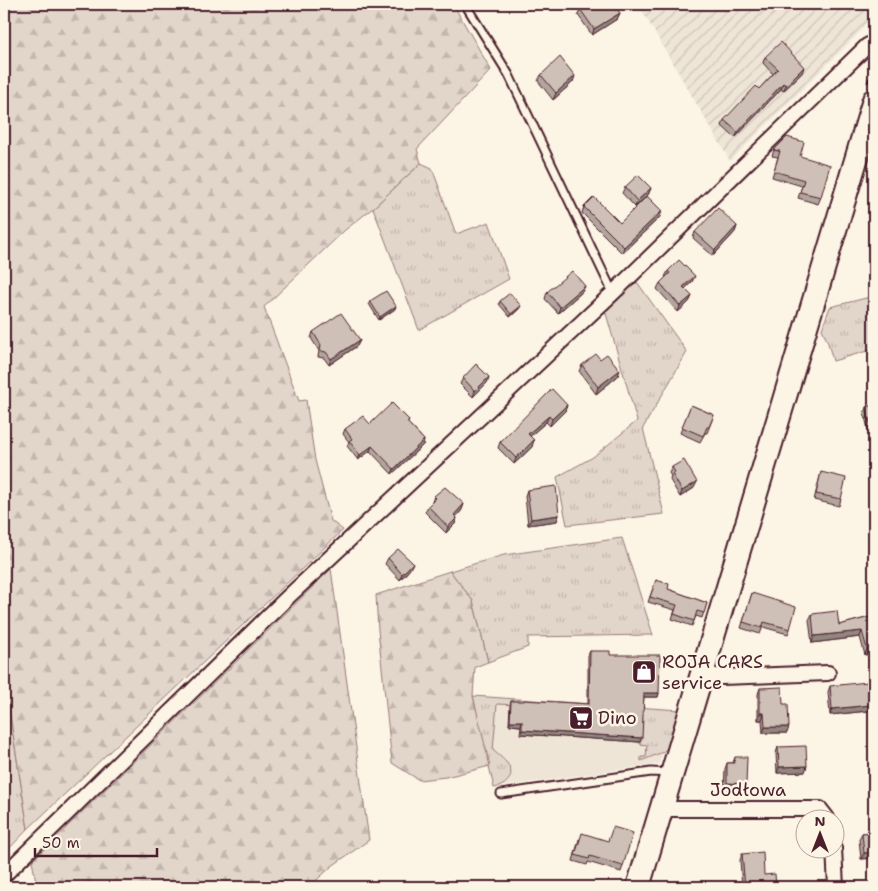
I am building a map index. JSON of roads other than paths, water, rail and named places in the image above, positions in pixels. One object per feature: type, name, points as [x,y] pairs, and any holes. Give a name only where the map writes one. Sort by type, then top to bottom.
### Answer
[{"type":"main road","points":[[638,887],[874,100]]},
{"type":"street","points":[[4,875],[290,596],[614,293],[867,46],[874,42]]},
{"type":"street","points":[[702,674],[722,677],[828,673]]},
{"type":"street","name":"Jodłowa","points":[[663,808],[796,808]]},
{"type":"street","points":[[835,858],[836,887]]},
{"type":"lane","points":[[465,4],[509,75],[614,293]]},
{"type":"lane","points":[[502,794],[651,772],[673,774]]},
{"type":"place","name":"ROJA CARS service","points":[[644,672]]},
{"type":"place","name":"Dino","points":[[581,718]]}]
